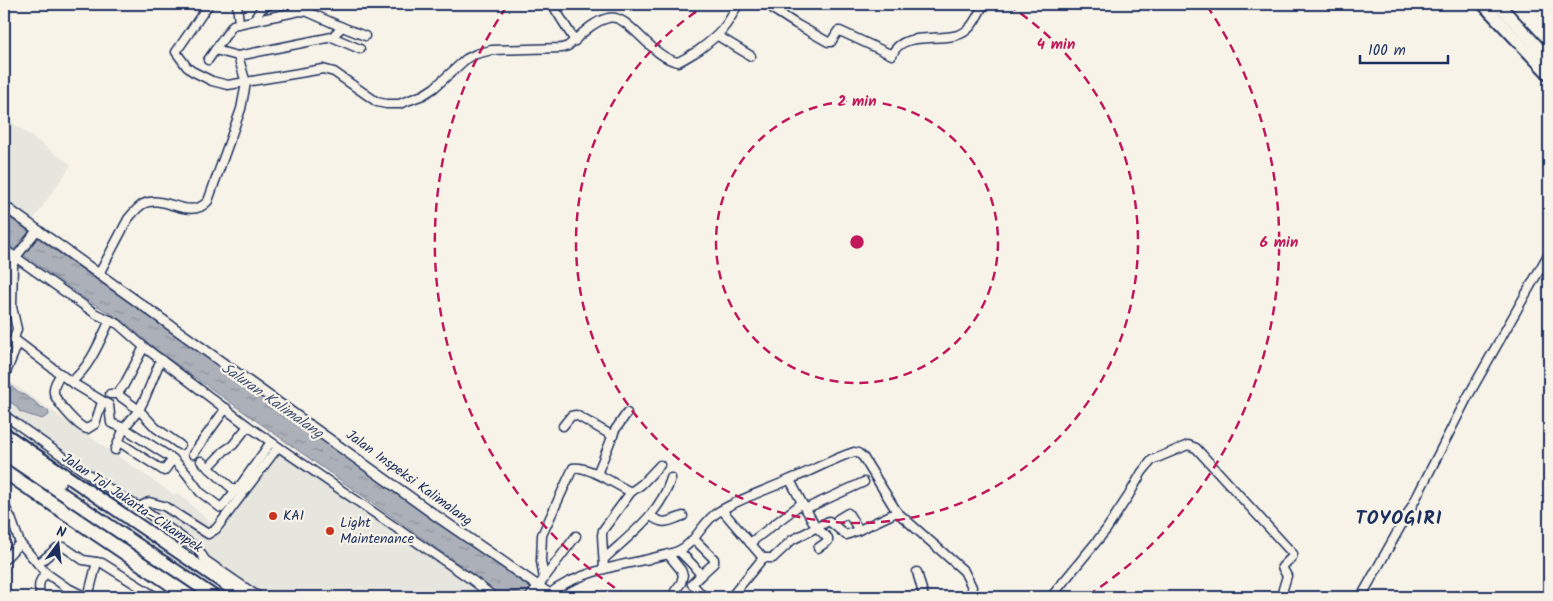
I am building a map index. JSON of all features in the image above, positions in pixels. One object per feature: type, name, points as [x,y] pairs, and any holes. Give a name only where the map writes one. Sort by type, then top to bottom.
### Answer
[{"type":"highway","points":[[1484,4],[1549,59]]},
{"type":"highway","points":[[1498,4],[1506,21],[1549,74]]},
{"type":"highway","name":"Jalan Tol Jakarta–Cikampek","points":[[4,433],[244,597]]},
{"type":"highway","points":[[4,443],[233,597]]},
{"type":"highway","points":[[4,454],[215,597]]},
{"type":"highway","points":[[4,463],[203,597]]},
{"type":"main road","name":"Jalan Inspeksi Kalimalang","points":[[4,206],[35,231],[99,274],[435,515],[539,585],[552,596]]},
{"type":"street","points":[[209,4],[176,52],[187,67],[202,77],[228,85],[323,69],[329,70],[377,102],[386,104],[398,104],[423,95],[434,88],[466,59],[476,54],[492,50],[562,48],[575,41],[594,24],[610,17],[616,18],[631,27],[659,54],[667,59],[678,62],[718,36],[738,4]]},
{"type":"street","points":[[237,4],[239,23]]},
{"type":"street","points":[[254,20],[261,9],[270,4]]},
{"type":"street","points":[[552,4],[575,41]]},
{"type":"street","points":[[772,4],[774,10],[828,42],[840,31],[892,55],[896,47],[903,43],[923,38],[960,34],[967,30],[984,4]]},
{"type":"street","points":[[208,60],[232,26],[304,10],[365,36]]},
{"type":"street","points":[[215,50],[238,56],[332,37],[342,27]]},
{"type":"street","points":[[718,36],[751,56]]},
{"type":"street","points":[[332,37],[360,49]]},
{"type":"street","points":[[99,274],[128,218],[143,204],[162,202],[180,208],[194,209],[208,201],[240,109],[246,83],[238,56]]},
{"type":"street","points":[[5,376],[16,341],[17,325],[12,307],[13,267],[17,256],[35,231]]},
{"type":"street","points":[[4,249],[17,256],[96,314],[122,327],[144,348],[248,426],[494,597]]},
{"type":"street","points":[[1361,597],[1412,506],[1467,398],[1549,252]]},
{"type":"street","points":[[4,272],[8,268],[13,267]]},
{"type":"street","points":[[4,303],[12,307]]},
{"type":"street","points":[[71,382],[90,360],[110,320]]},
{"type":"street","points":[[4,351],[16,341]]},
{"type":"street","points":[[16,341],[71,382],[104,403],[110,409],[110,422],[124,428],[173,459],[200,492],[221,508],[275,444]]},
{"type":"street","points":[[144,348],[124,385],[114,394],[139,410],[156,428],[180,445]]},
{"type":"street","points":[[161,359],[139,410],[124,428],[117,446],[164,471],[173,459]]},
{"type":"street","points":[[61,374],[54,388],[56,398],[80,427],[87,429],[95,424],[104,403]]},
{"type":"street","points":[[193,454],[226,408]]},
{"type":"street","points":[[598,474],[615,430],[627,413]]},
{"type":"street","points":[[4,415],[198,549],[205,560],[259,597]]},
{"type":"street","points":[[563,426],[571,416],[576,415],[613,436]]},
{"type":"street","points":[[208,468],[224,451],[233,446],[248,426]]},
{"type":"street","points":[[164,453],[172,441]]},
{"type":"street","points":[[139,507],[149,502],[164,506],[208,534],[216,529],[275,444]]},
{"type":"street","points":[[1051,597],[1106,530],[1142,472],[1152,460],[1188,445],[1196,448],[1293,554],[1282,567],[1287,576],[1283,589]]},
{"type":"street","points":[[552,596],[559,586],[567,582],[604,569],[679,551],[694,539],[717,512],[847,454],[858,452],[897,512],[964,571],[972,587],[968,597]]},
{"type":"street","points":[[201,461],[235,491]]},
{"type":"street","points":[[604,569],[603,530],[631,492],[642,484],[660,465]]},
{"type":"street","points":[[539,585],[542,535],[571,470],[576,467],[598,474],[631,492]]},
{"type":"street","points":[[604,559],[651,516],[664,496],[672,478]]},
{"type":"street","points":[[790,480],[816,527],[828,538],[828,541],[818,548]]},
{"type":"street","points":[[750,543],[804,506],[864,482]]},
{"type":"street","points":[[4,505],[20,543],[46,573],[66,587],[87,597],[97,562]]},
{"type":"street","points":[[722,510],[763,558],[773,558],[792,540],[830,521],[846,535],[897,512]]},
{"type":"street","points":[[838,519],[848,513],[860,530]]},
{"type":"street","points":[[651,516],[663,522],[683,516]]},
{"type":"street","points":[[530,597],[576,536]]},
{"type":"street","points":[[694,539],[714,560],[714,563],[692,584],[704,597]]},
{"type":"street","points":[[4,560],[20,543]]},
{"type":"street","points":[[38,564],[56,548],[64,547],[83,560],[102,563],[156,597]]},
{"type":"street","points":[[679,551],[694,565],[701,575]]},
{"type":"street","points":[[668,554],[684,575],[675,591],[677,597]]},
{"type":"street","points":[[731,597],[763,558]]},
{"type":"street","points":[[917,572],[924,597]]},
{"type":"street","points":[[41,596],[38,582],[46,573]]},
{"type":"shaded area","points":[[4,117],[71,165],[33,220],[4,199]]},
{"type":"shaded area","points":[[4,206],[554,597],[543,597],[4,214]]},
{"type":"shaded area","points":[[4,378],[173,494],[179,494],[210,522],[217,523],[271,447],[489,597],[262,597],[4,422]]},
{"type":"water","points":[[4,214],[543,597],[501,597],[460,565],[155,349],[125,322],[87,300],[4,241]]},
{"type":"water","points":[[4,380],[41,408],[48,410],[49,415],[42,419],[20,412],[15,405],[4,399]]},
{"type":"tram line","points":[[4,426],[109,498]]},
{"type":"railway","points":[[4,480],[177,597]]},
{"type":"place","name":"KAI","points":[[273,516]]},
{"type":"place","name":"Light Maintenance","points":[[330,531]]},
{"type":"district","name":"TOYOGIRI","points":[[1399,519]]},
{"type":"water label","name":"Saluran Kalimalang","points":[[272,401]]}]
